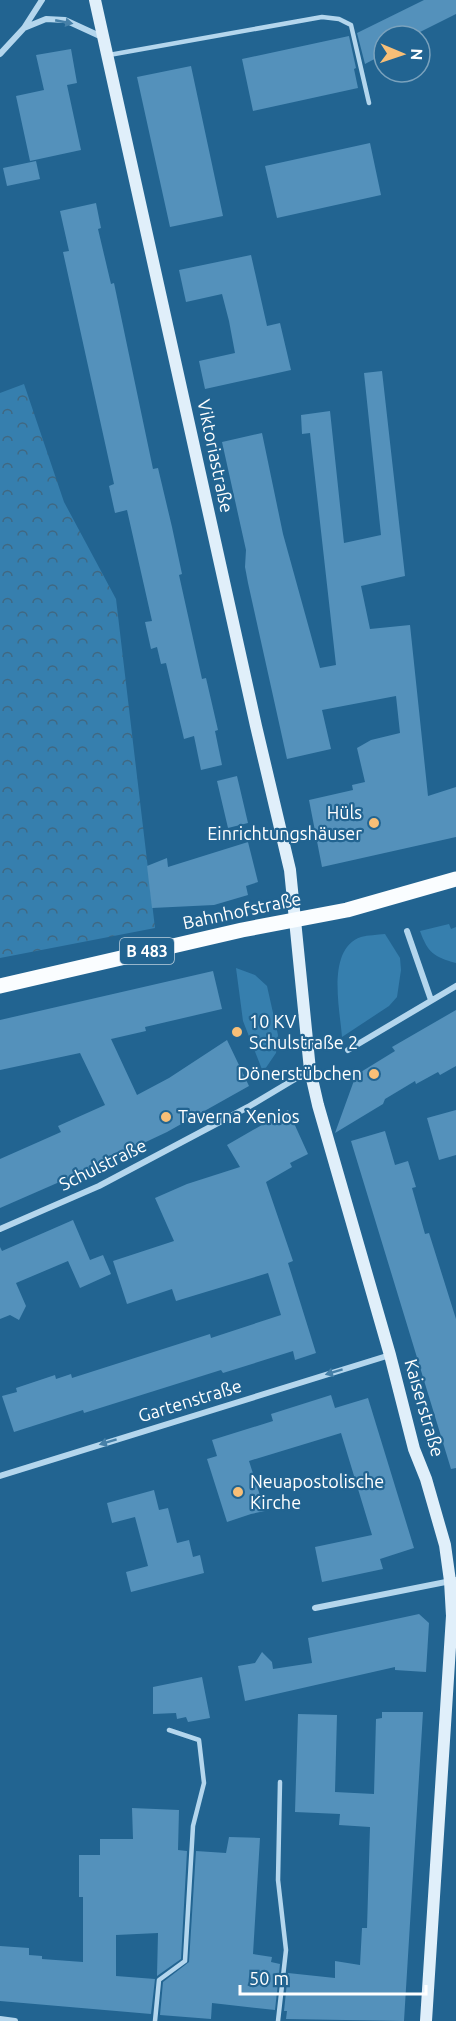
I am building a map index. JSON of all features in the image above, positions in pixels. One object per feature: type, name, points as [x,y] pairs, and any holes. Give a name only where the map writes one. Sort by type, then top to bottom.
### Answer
[{"type":"main road","name":"Viktoriastraße","points":[[95,0],[290,870],[295,919]]},
{"type":"main road","name":"Bahnhofstraße","points":[[0,986],[143,952],[347,910],[456,879]]},
{"type":"main road","name":"Kaiserstraße","points":[[295,919],[310,1070],[318,1105],[390,1355],[414,1449],[426,1479],[445,1545],[453,1581],[426,2021]]},
{"type":"street","points":[[0,54],[24,28],[42,0]]},
{"type":"street","points":[[24,28],[46,19],[65,20],[103,37]]},
{"type":"street","points":[[407,931],[431,1000]]},
{"type":"street","points":[[348,1050],[456,986]]},
{"type":"street","name":"Schulstraße","points":[[0,1229],[99,1186],[249,1107],[310,1070]]},
{"type":"street","name":"Gartenstraße","points":[[0,1476],[390,1355]]},
{"type":"street","points":[[315,1608],[453,1581]]},
{"type":"street","points":[[0,2019],[15,2021]]},
{"type":"lane","points":[[107,55],[322,17],[339,19],[351,25],[369,103]]},
{"type":"lane","points":[[155,2021],[159,1980],[185,1961],[194,1826],[204,1783],[199,1740],[169,1730]]},
{"type":"lane","points":[[278,2021],[286,1950],[278,1880],[280,1782]]},
{"type":"green space","points":[[24,384],[64,502],[116,599],[155,928],[0,958],[0,393]]},
{"type":"green space","points":[[449,924],[451,929],[456,927],[456,963],[442,959],[433,953],[420,931]]},
{"type":"green space","points":[[385,934],[400,958],[401,970],[397,997],[389,1006],[342,1037],[338,981],[343,954],[350,944],[361,937]]},
{"type":"green space","points":[[236,968],[255,975],[267,986],[278,1035],[276,1053],[263,1072],[243,1021]]},
{"type":"building","points":[[424,0],[456,0],[456,14],[432,26],[432,24],[375,24]]},
{"type":"building","points":[[372,26],[372,60],[365,64],[357,33]]},
{"type":"building","points":[[349,36],[358,88],[253,111],[242,59]]},
{"type":"building","points":[[71,49],[77,83],[67,85],[81,150],[30,161],[16,96],[44,90],[36,55]]},
{"type":"building","points":[[191,66],[223,216],[170,227],[137,77]]},
{"type":"building","points":[[370,143],[381,195],[277,218],[265,166]]},
{"type":"building","points":[[36,161],[40,179],[7,186],[3,168]]},
{"type":"building","points":[[96,203],[101,228],[98,229],[111,284],[114,283],[153,469],[158,468],[182,574],[179,575],[202,679],[206,678],[218,730],[215,731],[222,765],[201,770],[194,736],[184,739],[166,663],[161,664],[157,647],[151,649],[145,622],[152,621],[127,510],[115,513],[109,486],[114,484],[63,252],[69,251],[60,211]]},
{"type":"building","points":[[251,255],[267,326],[280,323],[291,370],[205,389],[199,361],[235,353],[229,321],[222,294],[186,302],[179,270]]},
{"type":"building","points":[[382,371],[405,576],[361,586],[370,629],[410,625],[428,796],[456,787],[456,837],[322,867],[309,800],[353,790],[352,785],[365,782],[357,748],[371,740],[400,733],[396,696],[322,710],[331,749],[287,759],[248,583],[245,567],[246,550],[222,442],[262,433],[283,534],[320,668],[336,665],[310,433],[302,434],[301,415],[330,411],[344,543],[381,535],[364,373]]},
{"type":"building","points":[[237,776],[248,823],[228,828],[217,781]]},
{"type":"building","points":[[248,842],[258,882],[246,886],[248,895],[214,905],[152,908],[147,866],[167,858],[168,867]]},
{"type":"building","points":[[213,971],[222,1009],[145,1027],[146,1031],[111,1039],[137,1095],[169,1078],[227,1040],[249,1086],[167,1132],[0,1208],[0,1159],[61,1132],[58,1126],[105,1105],[80,1053],[0,1070],[0,1020]]},
{"type":"building","points":[[456,1010],[456,1066],[440,1075],[438,1072],[416,1084],[415,1081],[385,1099],[383,1104],[335,1133],[356,1075],[395,1051],[392,1047]]},
{"type":"building","points":[[288,1110],[308,1154],[290,1163],[292,1167],[266,1182],[293,1261],[288,1263],[316,1353],[295,1360],[293,1351],[223,1373],[221,1370],[84,1413],[83,1410],[14,1432],[2,1396],[17,1392],[16,1388],[55,1375],[56,1379],[71,1374],[72,1378],[210,1334],[211,1338],[281,1315],[268,1273],[176,1301],[172,1289],[127,1304],[113,1261],[174,1241],[155,1198],[187,1184],[240,1167],[227,1145]]},
{"type":"building","points":[[456,1110],[456,1155],[439,1160],[427,1118]]},
{"type":"building","points":[[385,1131],[395,1165],[408,1161],[416,1187],[412,1188],[425,1234],[429,1233],[456,1319],[456,1468],[451,1469],[351,1141]]},
{"type":"building","points":[[73,1220],[90,1260],[103,1255],[111,1274],[80,1288],[68,1261],[16,1283],[26,1306],[19,1320],[10,1315],[0,1319],[0,1247],[2,1251]]},
{"type":"building","points":[[331,1395],[335,1408],[368,1398],[414,1548],[380,1559],[383,1569],[322,1582],[315,1547],[372,1535],[341,1433],[249,1461],[265,1511],[227,1522],[207,1459],[217,1456],[212,1440],[273,1421],[271,1414]]},
{"type":"building","points":[[154,1490],[159,1510],[168,1508],[177,1543],[189,1540],[193,1557],[200,1555],[204,1573],[131,1592],[126,1572],[148,1566],[135,1517],[112,1523],[107,1503]]},
{"type":"building","points":[[419,1614],[429,1623],[426,1672],[395,1670],[395,1667],[245,1701],[238,1666],[255,1663],[262,1652],[272,1662],[273,1669],[312,1663],[308,1638]]},
{"type":"building","points":[[202,1677],[210,1718],[188,1722],[186,1717],[177,1719],[176,1713],[153,1714],[153,1687]]},
{"type":"building","points":[[382,1712],[423,1712],[404,2021],[286,2019],[287,2011],[284,2011],[288,1973],[335,1978],[335,1961],[360,1965],[362,1928],[367,1928],[370,1827],[339,1825],[340,1814],[295,1812],[298,1714],[337,1715],[335,1792],[374,1794],[376,1719],[382,1718]]},
{"type":"building","points":[[132,1808],[179,1810],[178,1850],[187,1851],[181,1959],[157,1976],[158,1933],[116,1935],[116,1976],[155,1979],[151,2014],[0,2001],[0,1946],[29,1948],[29,1955],[42,1956],[42,1959],[83,1962],[83,1897],[79,1897],[79,1855],[100,1855],[100,1839],[133,1839]]},
{"type":"building","points":[[229,1837],[260,1838],[253,1954],[272,1957],[271,1962],[280,1964],[275,2010],[212,2003],[211,2019],[160,2015],[163,1982],[189,1962],[196,1851],[226,1853]]},
{"type":"place","name":"Hüls Einrichtungshäuser","points":[[374,823]]},
{"type":"place","name":"10 KV Schulstraße 2","points":[[237,1032]]},
{"type":"place","name":"Dönerstübchen","points":[[374,1074]]},
{"type":"place","name":"Taverna Xenios","points":[[166,1117]]},
{"type":"place","name":"Neuapostolische Kirche","points":[[238,1492]]}]
